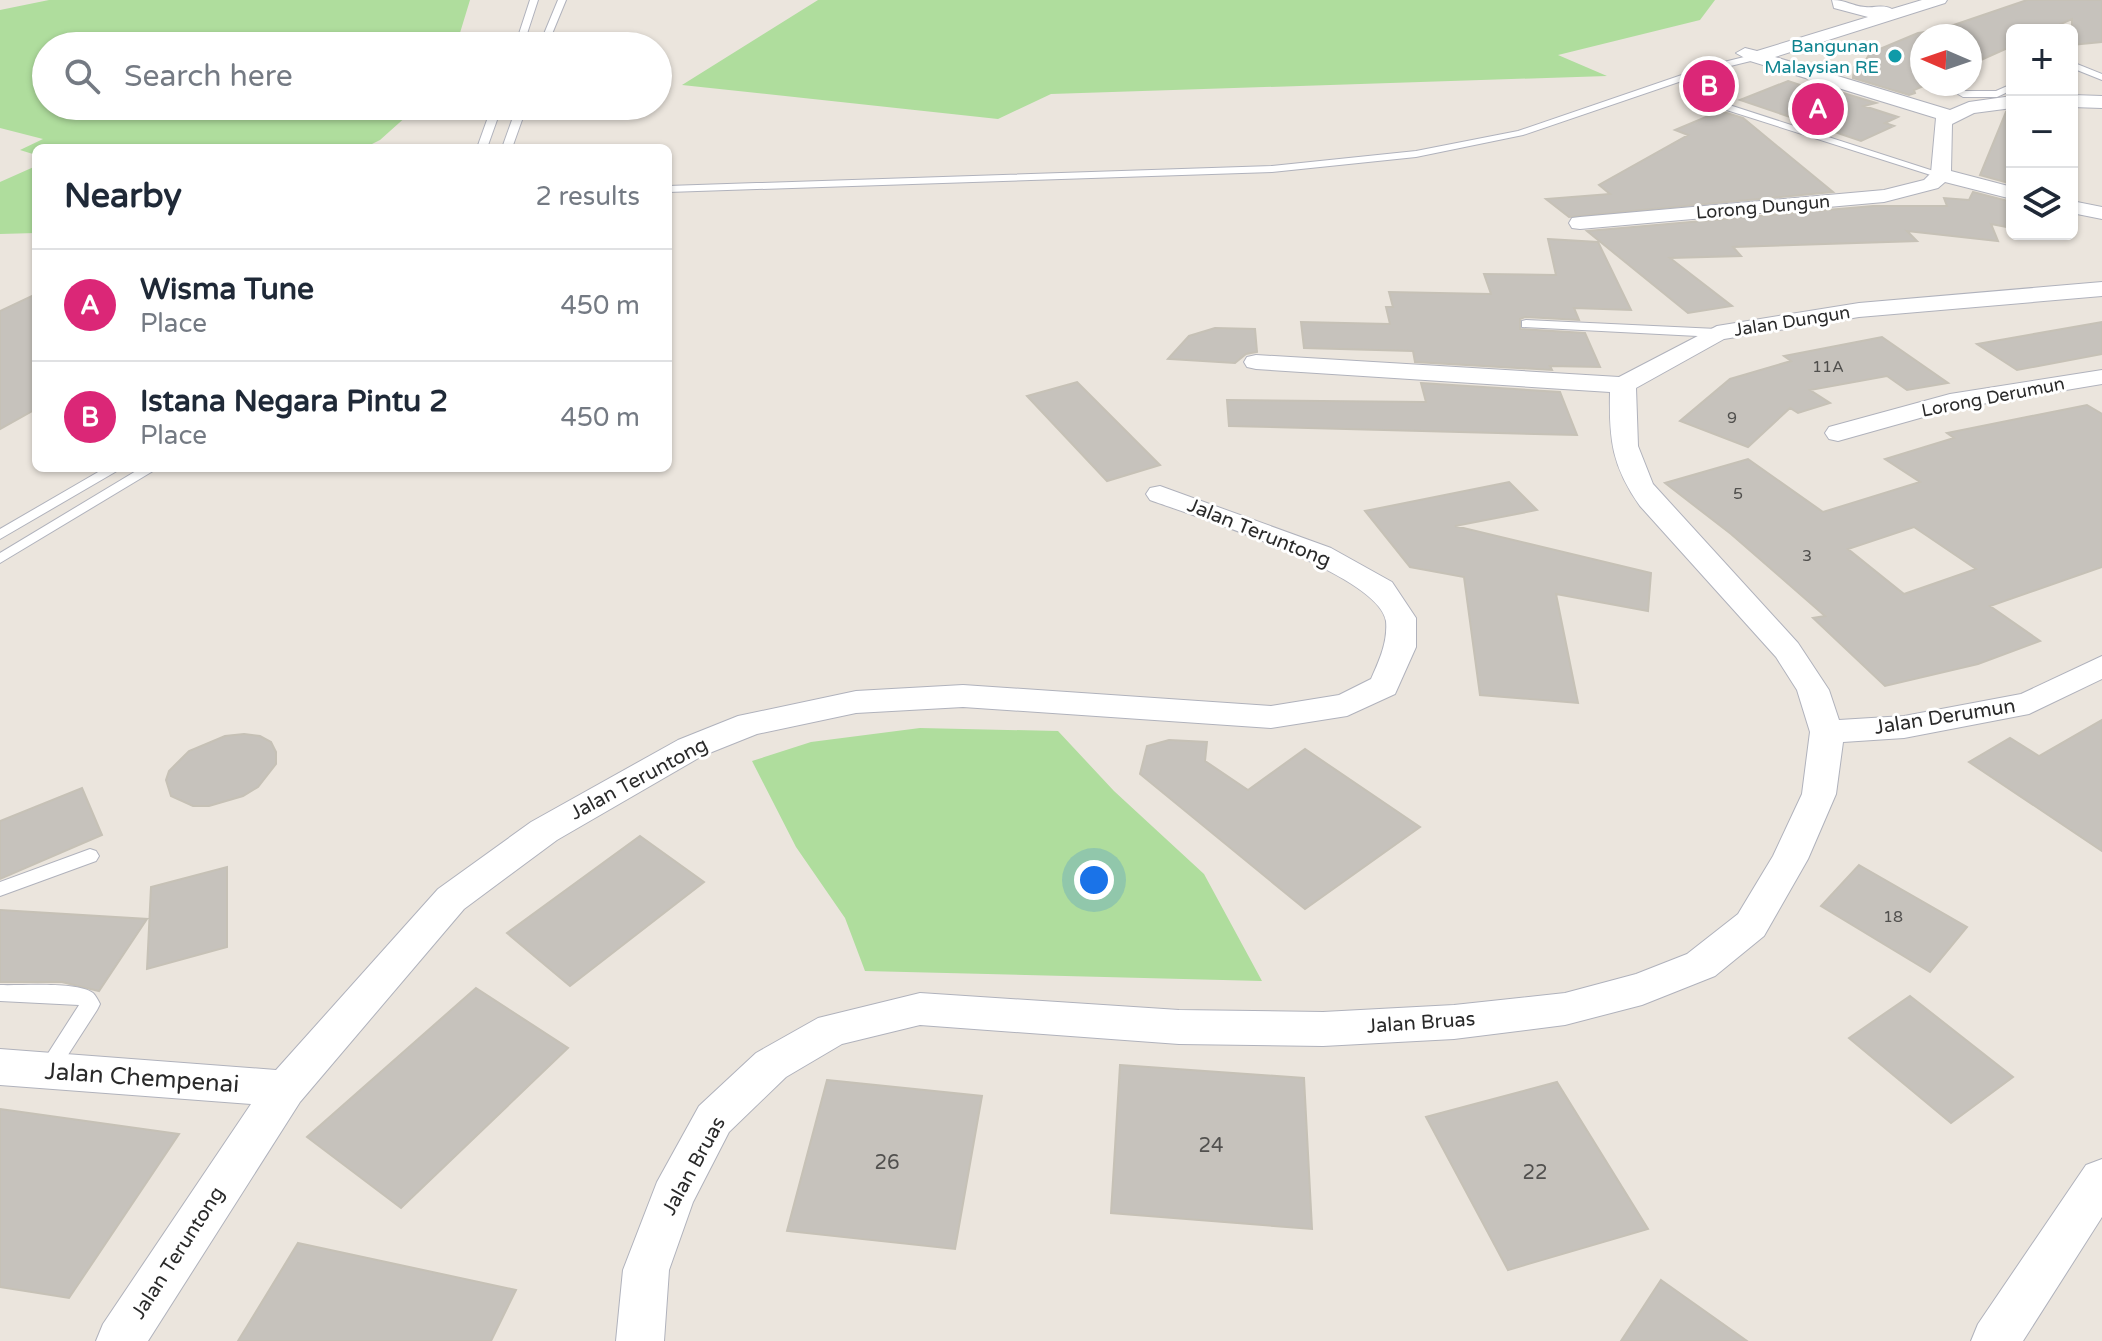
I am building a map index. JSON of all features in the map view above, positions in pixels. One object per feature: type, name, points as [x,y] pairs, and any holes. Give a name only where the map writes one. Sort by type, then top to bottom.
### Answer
[{"type":"street","points":[[1750,55],[1845,5],[1883,0]]},
{"type":"street","points":[[1845,5],[1878,12],[1936,0]]},
{"type":"street","points":[[1750,55],[1834,33],[1936,0]]},
{"type":"street","points":[[1806,73],[1789,56],[1791,51],[1834,33]]},
{"type":"street","points":[[1750,55],[1949,116]]},
{"type":"street","points":[[2006,99],[1949,116],[1942,126],[1941,175],[2006,191]]},
{"type":"street","points":[[2078,101],[2102,102]]},
{"type":"street","name":"Lorong Dungun","points":[[1580,223],[1884,196],[1931,184],[1941,175]]},
{"type":"street","points":[[2078,208],[2102,213]]},
{"type":"street","name":"Jalan Dungun","points":[[1623,385],[1717,333],[1859,310],[2102,289]]},
{"type":"street","points":[[1256,362],[1623,385]]},
{"type":"street","name":"Lorong Derumun","points":[[1838,433],[1950,402],[2102,377]]},
{"type":"street","name":"Jalan Bruas","points":[[640,1341],[646,1270],[673,1196],[714,1119],[771,1065],[832,1030],[920,1009],[1179,1027],[1352,1028],[1454,1022],[1565,1009],[1642,989],[1701,965],[1751,925],[1790,859],[1819,794],[1827,732],[1813,690],[1787,650],[1650,500],[1631,472],[1623,449],[1623,385]]},
{"type":"street","name":"Jalan Teruntong","points":[[120,1341],[285,1089],[451,899],[544,831],[690,748],[750,724],[856,702],[963,696],[1271,717],[1347,705],[1384,686],[1400,647],[1401,618],[1381,589],[1321,554],[1160,494]]},
{"type":"street","name":"Jalan Derumun","points":[[1827,732],[1904,727],[2029,703],[2102,666]]},
{"type":"street","name":"Jalan Chempenai","points":[[0,1067],[285,1089]]},
{"type":"street","points":[[1995,1341],[2102,1179]]},
{"type":"lane","points":[[524,32],[534,0]]},
{"type":"lane","points":[[549,32],[562,0]]},
{"type":"lane","points":[[672,189],[1272,169],[1348,162],[1471,145],[1520,133],[1750,55]]},
{"type":"lane","points":[[2078,67],[2102,77]]},
{"type":"lane","points":[[1986,88],[2006,98]]},
{"type":"lane","points":[[1981,96],[2006,99]]},
{"type":"lane","points":[[1717,104],[1941,175]]},
{"type":"lane","points":[[483,144],[492,120]]},
{"type":"lane","points":[[508,144],[517,120]]},
{"type":"lane","points":[[1526,324],[1717,333]]},
{"type":"lane","points":[[0,535],[108,472]]},
{"type":"lane","points":[[0,559],[144,472]]},
{"type":"lane","points":[[0,889],[90,856]]},
{"type":"lane","points":[[0,993],[73,995],[85,998],[90,1004],[47,1071]]},
{"type":"green space","points":[[49,0],[470,0],[460,32],[32,32],[32,120],[402,120],[372,144],[33,144],[43,139],[0,128],[0,10]]},
{"type":"green space","points":[[818,0],[1715,0],[1700,20],[1558,55],[1607,76],[1051,94],[998,119],[682,85]]},
{"type":"green space","points":[[32,144],[32,154],[20,150]]},
{"type":"green space","points":[[32,168],[32,233],[0,234],[0,182]]},
{"type":"green space","points":[[920,728],[1058,731],[1114,791],[1204,874],[1262,981],[865,971],[845,918],[796,847],[752,761],[811,742]]},
{"type":"building","points":[[2027,0],[2102,0],[2102,42],[2078,44],[2078,24],[2072,24],[2072,19],[2061,24],[2006,24],[2006,49],[1982,60],[1982,24],[1957,24]]},
{"type":"building","points":[[1910,36],[1910,95],[1853,78],[1854,67],[1864,63],[1870,53]]},
{"type":"building","points":[[1788,81],[1836,97],[1837,91],[1876,103],[1864,106],[1898,117],[1885,123],[1894,126],[1861,141],[1740,100]]},
{"type":"building","points":[[1720,111],[1743,118],[1833,192],[1569,217],[1546,199],[1610,194],[1599,185],[1688,135],[1675,130]]},
{"type":"building","points":[[2006,112],[2006,182],[1980,175]]},
{"type":"building","points":[[1973,192],[2006,200],[2006,227],[1991,224],[1998,241],[1907,231],[1917,241],[1733,247],[1741,256],[1670,258],[1732,306],[1688,313],[1587,231],[1873,206],[1947,206],[1944,198],[1969,200]]},
{"type":"building","points":[[1548,239],[1598,242],[1631,310],[1574,308],[1579,320],[1525,317],[1520,319],[1520,329],[1585,333],[1600,367],[1550,366],[1552,370],[1415,362],[1413,351],[1304,348],[1301,322],[1390,324],[1386,307],[1393,307],[1389,292],[1491,294],[1484,274],[1556,275]]},
{"type":"building","points":[[32,296],[32,411],[0,429],[0,311]]},
{"type":"building","points":[[2102,322],[2102,354],[2017,370],[1977,344]]},
{"type":"building","points":[[1215,328],[1255,329],[1257,352],[1246,354],[1235,363],[1168,359],[1189,336]]},
{"type":"building","points":[[1882,337],[1948,383],[1907,390],[1887,376],[1810,390],[1830,403],[1798,413],[1790,408],[1748,447],[1680,421],[1730,379],[1791,361],[1784,356]]},
{"type":"building","points":[[1077,382],[1160,465],[1107,481],[1027,396]]},
{"type":"building","points":[[1421,383],[1560,392],[1577,435],[1229,426],[1227,400],[1426,402]]},
{"type":"building","points":[[2087,405],[2102,414],[2102,567],[1990,606],[2040,641],[1978,664],[1885,686],[1813,618],[1825,616],[1731,534],[1665,483],[1748,459],[1823,512],[1920,482],[1885,459],[1954,438],[1947,433]],"holes":[[[1914,527],[1976,569],[1904,594],[1848,549]]]},
{"type":"building","points":[[1509,482],[1537,510],[1455,526],[1651,573],[1648,611],[1556,594],[1578,703],[1480,695],[1464,577],[1410,567],[1365,511]]},
{"type":"building","points":[[2102,720],[2102,851],[1969,762],[2010,738],[2039,756]]},
{"type":"building","points":[[225,736],[260,736],[271,742],[276,752],[276,764],[258,787],[243,796],[209,806],[193,806],[171,796],[166,780],[169,771],[189,751]]},
{"type":"building","points":[[1169,740],[1207,742],[1205,761],[1248,790],[1305,749],[1420,827],[1305,909],[1140,774],[1147,746]]},
{"type":"building","points":[[82,788],[102,835],[0,879],[0,821]]},
{"type":"building","points":[[640,836],[704,882],[570,986],[507,933]]},
{"type":"building","points":[[1859,865],[1967,927],[1930,972],[1821,906]]},
{"type":"building","points":[[227,867],[227,947],[147,969],[151,887]]},
{"type":"building","points":[[0,910],[147,919],[99,991],[62,982],[0,982]]},
{"type":"building","points":[[476,988],[568,1048],[401,1208],[307,1137]]},
{"type":"building","points":[[1910,996],[2013,1077],[1951,1123],[1849,1038]]},
{"type":"building","points":[[1120,1065],[1304,1078],[1312,1229],[1111,1213]]},
{"type":"building","points":[[827,1080],[982,1096],[955,1249],[787,1231]]},
{"type":"building","points":[[1557,1082],[1648,1229],[1508,1270],[1426,1117]]},
{"type":"building","points":[[0,1109],[179,1134],[69,1298],[0,1287]]},
{"type":"building","points":[[298,1243],[516,1290],[491,1341],[238,1341]]},
{"type":"building","points":[[1661,1280],[1747,1341],[1621,1341]]},
{"type":"place","name":"Bangunan Malaysian RE","points":[[1895,56]]},
{"type":"place","name":"Istana Negara Pintu 2","points":[[1709,86]]},
{"type":"place","name":"Wisma Tune","points":[[1818,109]]}]
